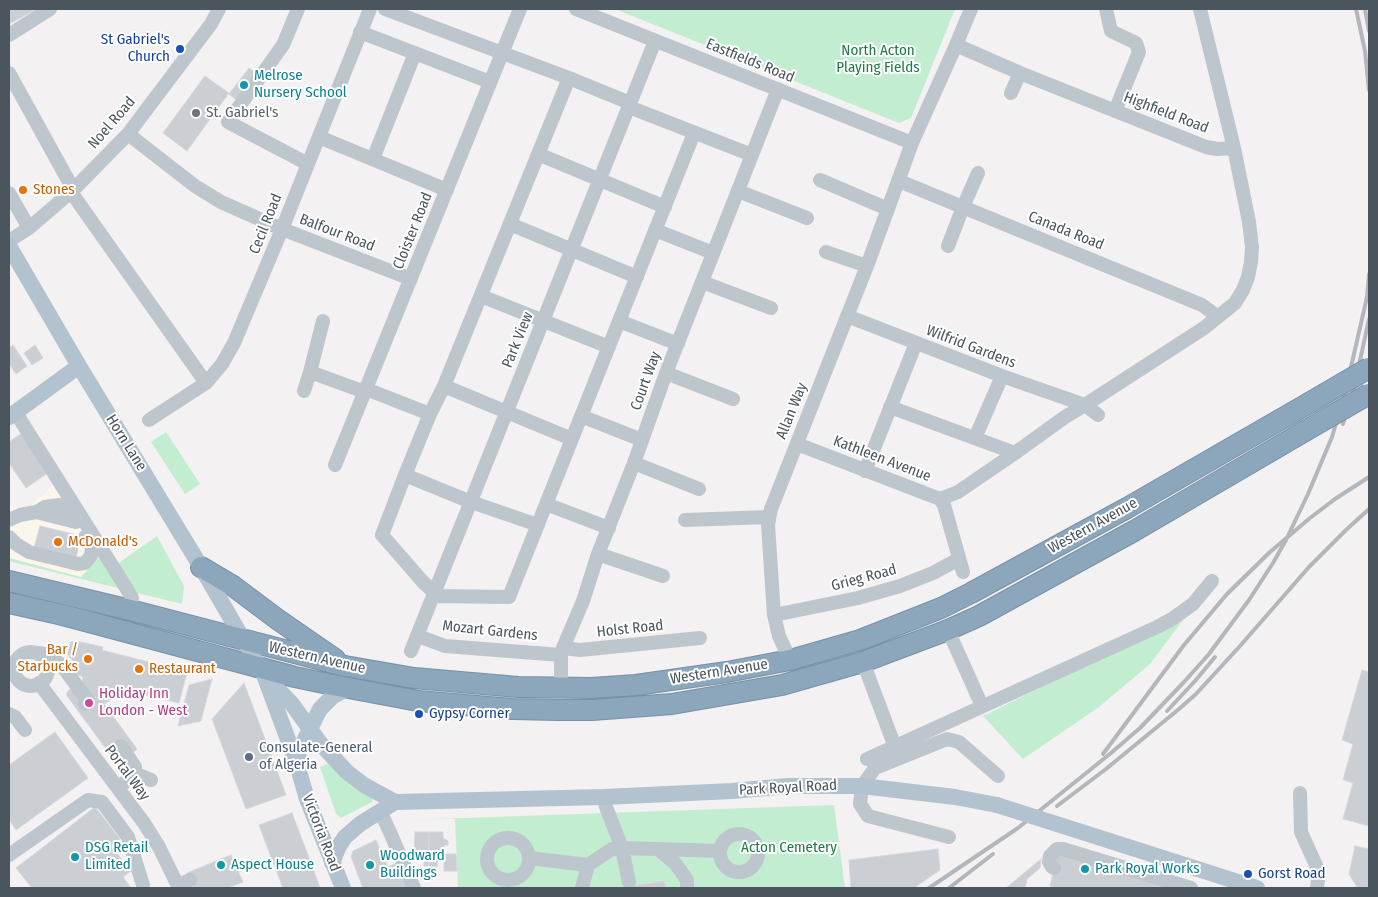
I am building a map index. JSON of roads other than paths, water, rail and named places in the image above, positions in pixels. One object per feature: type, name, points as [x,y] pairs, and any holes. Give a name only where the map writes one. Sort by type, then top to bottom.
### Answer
[{"type":"highway","name":"Western Avenue","points":[[9,581],[130,610],[345,666],[414,678],[518,687],[590,688],[636,685],[727,672],[790,660],[860,640],[941,608],[1127,508],[1369,368]]},
{"type":"highway","name":"Western Avenue","points":[[9,602],[63,615],[262,671],[418,702],[512,709],[600,709],[672,704],[782,685],[863,662],[948,630],[979,616],[1134,531],[1369,394]]},
{"type":"highway","points":[[201,567],[233,586],[345,666]]},
{"type":"main road","name":"Horn Lane","points":[[9,246],[243,640]]},
{"type":"main road","points":[[12,414],[79,366]]},
{"type":"main road","name":"Victoria Road","points":[[243,640],[262,671],[296,760],[306,799],[343,888]]},
{"type":"main road","points":[[262,671],[310,728],[320,743],[347,772],[364,785],[395,802]]},
{"type":"main road","points":[[296,760],[320,709],[333,696],[349,688]]},
{"type":"main road","name":"Park Royal Road","points":[[332,863],[345,837],[358,825],[395,802],[604,797],[732,791],[788,786],[862,786],[955,796],[997,805],[1257,888]]},
{"type":"street","points":[[9,35],[50,9]]},
{"type":"street","name":"Noel Road","points":[[9,241],[29,228],[72,190],[128,134],[211,24],[219,9]]},
{"type":"street","points":[[298,9],[283,45],[228,122],[308,164]]},
{"type":"street","name":"Cecil Road","points":[[149,420],[206,384],[222,364],[234,343],[370,9]]},
{"type":"street","points":[[385,9],[569,78],[694,133],[752,155]]},
{"type":"street","name":"Cloister Road","points":[[335,465],[520,9]]},
{"type":"street","name":"Eastfields Road","points":[[576,9],[912,143]]},
{"type":"street","name":"Allan Way","points":[[790,660],[779,634],[774,615],[769,517],[771,508],[867,266],[912,143],[970,9]]},
{"type":"street","points":[[1106,9],[1111,31],[1136,44],[1139,52],[1116,111]]},
{"type":"street","name":"Highfield Road","points":[[956,45],[1020,73],[1206,147],[1234,148],[1200,9]]},
{"type":"street","points":[[360,32],[490,82]]},
{"type":"street","name":"Park View","points":[[411,652],[655,40]]},
{"type":"street","points":[[373,159],[415,53]]},
{"type":"street","points":[[9,73],[72,190],[206,384]]},
{"type":"street","points":[[1011,92],[1020,73]]},
{"type":"street","points":[[569,78],[382,535],[434,594],[509,597],[694,133]]},
{"type":"street","name":"Court Way","points":[[561,688],[562,651],[583,601],[598,554],[634,463],[666,373],[778,89]]},
{"type":"street","name":"Balfour Road","points":[[128,134],[195,186],[221,202],[282,229],[410,279]]},
{"type":"street","points":[[319,137],[446,190]]},
{"type":"street","points":[[940,499],[958,492],[1064,417],[1085,406],[1169,352],[1235,303],[1248,277],[1252,247],[1249,222],[1234,148]]},
{"type":"street","points":[[538,154],[665,207]]},
{"type":"street","points":[[948,246],[978,173]]},
{"type":"street","points":[[820,180],[888,208]]},
{"type":"street","name":"Canada Road","points":[[899,181],[1202,305],[1218,317]]},
{"type":"street","points":[[738,191],[807,218]]},
{"type":"street","points":[[9,193],[29,228]]},
{"type":"street","points":[[510,224],[637,277]]},
{"type":"street","points":[[655,230],[713,254]]},
{"type":"street","points":[[826,252],[867,266]]},
{"type":"street","points":[[702,282],[771,308]]},
{"type":"street","points":[[481,296],[609,347]]},
{"type":"street","name":"Wilfrid Gardens","points":[[847,316],[1085,406],[1098,415]]},
{"type":"street","points":[[304,391],[323,321]]},
{"type":"street","points":[[619,321],[678,344]]},
{"type":"street","points":[[866,471],[916,343]]},
{"type":"street","points":[[310,372],[366,390],[430,414]]},
{"type":"street","points":[[666,373],[733,398]]},
{"type":"street","points":[[975,438],[1002,376]]},
{"type":"street","points":[[444,386],[572,439]]},
{"type":"street","points":[[890,407],[1015,453]]},
{"type":"street","points":[[12,414],[21,421],[125,586],[132,598],[130,610]]},
{"type":"street","points":[[581,416],[642,440]]},
{"type":"street","name":"Kathleen Avenue","points":[[797,444],[940,499],[944,505],[961,565]]},
{"type":"street","points":[[634,463],[699,489]]},
{"type":"street","points":[[405,475],[471,502],[538,525]]},
{"type":"street","points":[[9,520],[59,504],[67,509],[92,547],[91,556],[85,563],[78,564],[29,552],[9,537]]},
{"type":"street","points":[[546,504],[609,528]]},
{"type":"street","points":[[685,520],[769,517]]},
{"type":"street","points":[[598,554],[663,576]]},
{"type":"street","name":"Grieg Road","points":[[774,615],[858,598],[961,565]]},
{"type":"street","points":[[867,759],[1069,668],[1172,619],[1193,604],[1212,581]]},
{"type":"street","points":[[948,630],[982,706]]},
{"type":"street","name":"Mozart Gardens","points":[[418,636],[445,646],[562,651]]},
{"type":"street","name":"Holst Road","points":[[562,651],[700,638]]},
{"type":"street","points":[[27,652],[46,654],[59,663],[88,701],[85,704],[68,680],[60,675],[53,674],[35,686],[12,681],[13,667],[17,657],[27,652]]},
{"type":"street","points":[[38,653],[46,660],[48,665],[48,670],[42,682]]},
{"type":"street","points":[[863,662],[895,747]]},
{"type":"street","name":"Portal Way","points":[[42,682],[144,823],[182,884]]},
{"type":"street","points":[[9,714],[15,717],[25,730]]},
{"type":"street","points":[[948,837],[868,816],[860,804],[862,786],[875,768],[946,739],[959,742],[998,776]]},
{"type":"street","points":[[118,788],[131,778],[135,767],[121,746]]},
{"type":"street","points":[[134,773],[151,780]]},
{"type":"street","points":[[1300,793],[1301,832],[1319,872],[1317,888]]},
{"type":"street","points":[[604,797],[622,848],[629,882]]},
{"type":"street","points":[[9,855],[88,800],[102,802],[128,837],[143,885]]},
{"type":"street","points":[[380,811],[414,888]]},
{"type":"street","points":[[529,858],[588,865],[612,849],[622,848],[720,852]]},
{"type":"street","points":[[1054,868],[1049,862],[1050,856],[1056,849],[1063,849],[1191,888]]},
{"type":"street","points":[[658,850],[675,863],[687,880],[687,888]]},
{"type":"street","points":[[582,888],[588,865]]},
{"type":"railway","points":[[1356,9],[1365,51],[1369,90]]},
{"type":"railway","points":[[1365,9],[1369,31]]},
{"type":"railway","points":[[929,888],[1018,828],[1140,728],[1209,654],[1249,600],[1286,540],[1332,437],[1346,389],[1367,297],[1369,274]]},
{"type":"railway","points":[[1343,424],[1354,388],[1369,319]]},
{"type":"railway","points":[[1103,754],[1184,645],[1227,594],[1270,552],[1310,518],[1369,477]]},
{"type":"railway","points":[[1057,806],[1106,769],[1196,694],[1309,567],[1369,509]]},
{"type":"railway","points":[[1167,711],[1215,657]]},
{"type":"railway","points":[[949,888],[993,854]]},
{"type":"place","name":"St Gabriel's Church","points":[[180,49]]},
{"type":"place","name":"Melrose Nursery School","points":[[244,85]]},
{"type":"place","name":"St. Gabriel's","points":[[196,113]]},
{"type":"place","name":"Stones","points":[[23,190]]},
{"type":"place","name":"McDonald's","points":[[58,542]]},
{"type":"place","name":"Bar / Starbucks","points":[[88,659]]},
{"type":"place","name":"Restaurant","points":[[139,669]]},
{"type":"place","name":"Holiday Inn London - West","points":[[89,703]]},
{"type":"place","name":"Gypsy Corner","points":[[419,714]]},
{"type":"place","name":"Consulate-General of Algeria","points":[[249,757]]},
{"type":"place","name":"DSG Retail Limited","points":[[75,857]]},
{"type":"place","name":"Aspect House","points":[[221,865]]},
{"type":"place","name":"Woodward Buildings","points":[[370,865]]},
{"type":"place","name":"Park Royal Works","points":[[1085,869]]},
{"type":"place","name":"Gorst Road","points":[[1248,874]]},
{"type":"park label","name":"North Acton Playing Fields","points":[[878,60]]},
{"type":"park label","name":"Acton Cemetery","points":[[789,848]]}]
